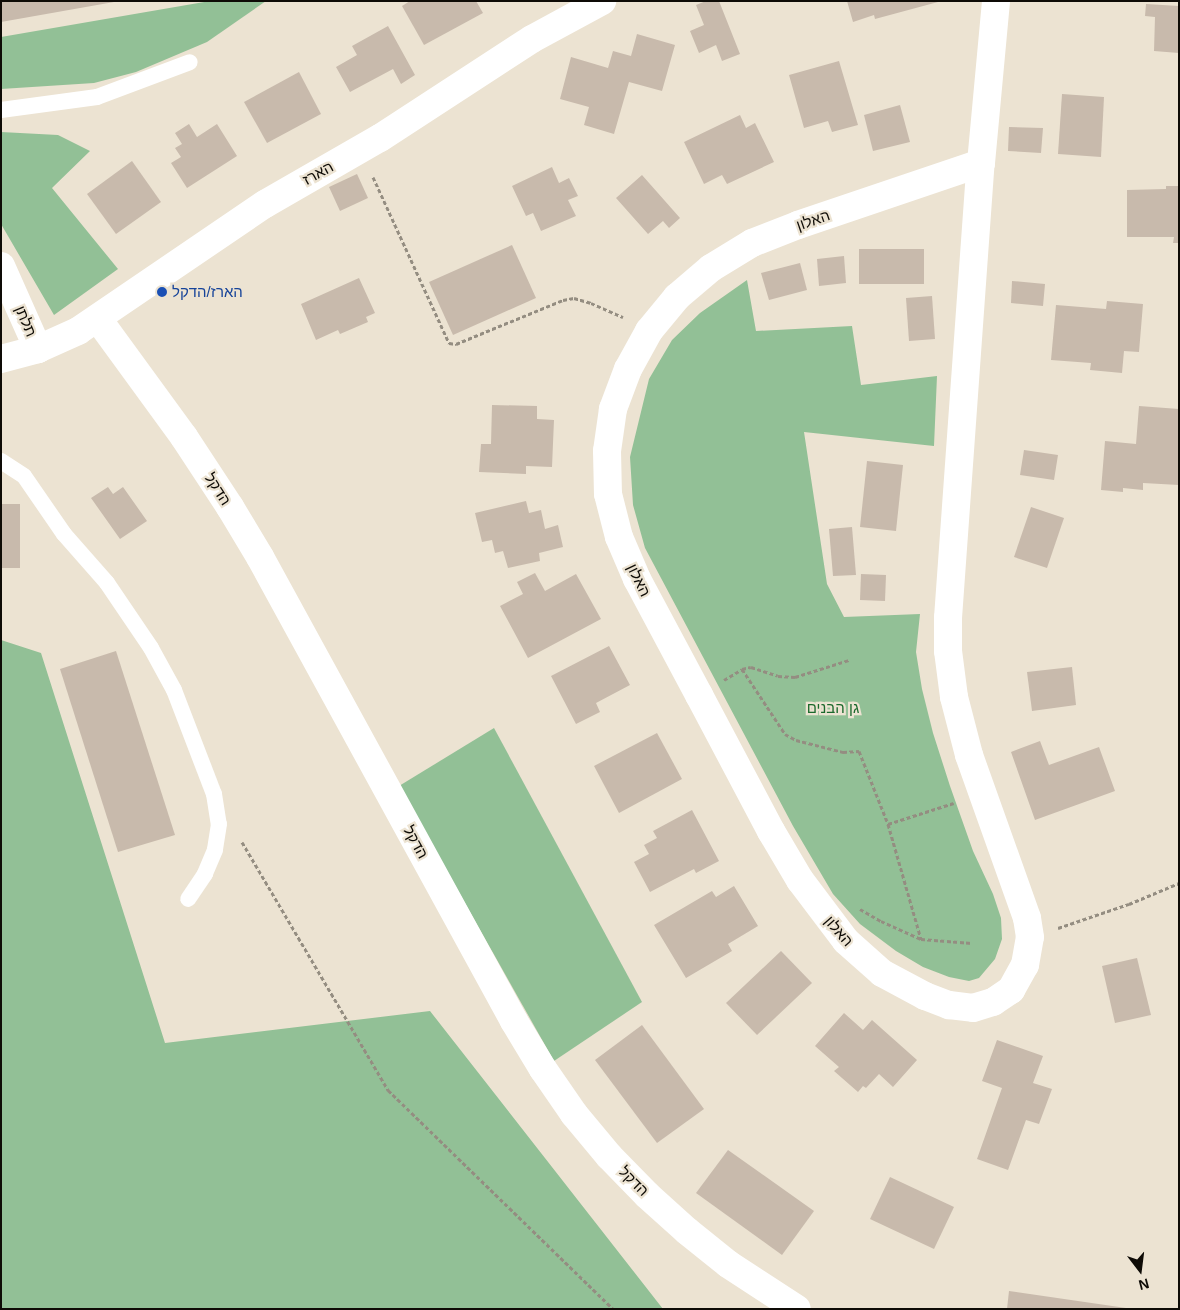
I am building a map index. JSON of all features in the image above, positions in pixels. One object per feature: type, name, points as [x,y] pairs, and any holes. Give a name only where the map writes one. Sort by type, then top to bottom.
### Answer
[{"type":"street","name":"הארז","points":[[1,358],[38,349],[72,334],[98,319],[265,204],[361,150],[532,40],[602,1]]},
{"type":"street","name":"האלון","points":[[981,163],[798,225],[752,243],[711,268],[677,297],[651,329],[628,369],[613,409],[607,451],[608,494],[619,537],[630,562],[771,830],[815,902],[846,941],[882,972],[925,996],[962,1008],[989,1004],[1011,990],[1025,966],[1030,937],[1027,918],[973,770],[957,712],[949,666],[948,634],[981,163],[996,1]]},
{"type":"street","name":"תלתן","points":[[1,266],[38,349]]},
{"type":"street","name":"הדקל","points":[[98,319],[184,437],[260,557],[514,1021],[543,1069],[574,1114],[609,1156],[687,1230],[728,1264],[797,1309]]},
{"type":"lane","points":[[1,110],[97,97],[190,62]]},
{"type":"lane","points":[[1,461],[24,476],[64,534],[107,583],[151,648],[174,690],[214,794],[219,824],[215,850],[205,874],[188,899]]},
{"type":"path","points":[[361,150],[449,343],[456,344],[563,300],[574,298],[591,303],[651,329]]},
{"type":"path","points":[[699,695],[742,669],[751,668],[778,676],[795,677],[849,660]]},
{"type":"path","points":[[742,669],[785,734],[796,740],[842,752],[859,751],[888,824],[921,939]]},
{"type":"path","points":[[888,824],[982,795]]},
{"type":"path","points":[[238,836],[388,1090],[613,1309]]},
{"type":"path","points":[[1030,937],[1129,904],[1179,883]]},
{"type":"path","points":[[815,902],[859,908],[881,921],[921,939],[972,943]]},
{"type":"green space","points":[[210,1],[266,1],[207,42],[136,72],[94,83],[1,89],[1,37]]},
{"type":"green space","points":[[1,132],[58,135],[90,151],[52,188],[118,269],[54,315],[1,224]]},
{"type":"green space","name":"גן הבנים","points":[[747,280],[756,331],[852,326],[861,385],[937,376],[934,446],[804,432],[827,584],[844,617],[920,614],[916,652],[922,689],[933,733],[973,851],[993,894],[1001,918],[1002,939],[995,959],[979,978],[969,981],[949,977],[923,967],[896,951],[860,924],[833,894],[793,826],[645,548],[633,505],[630,457],[649,379],[672,340],[700,313]]},
{"type":"green space","points":[[1,640],[41,653],[165,1043],[430,1011],[663,1309],[1,1309]]},
{"type":"green space","points":[[494,728],[642,1002],[554,1061],[399,786]]},
{"type":"building","points":[[1,1],[114,1],[114,2],[1,22]]},
{"type":"building","points":[[410,1],[476,1],[483,13],[424,45],[402,6]]},
{"type":"building","points":[[706,1],[719,1],[740,54],[722,61],[716,45],[699,53],[690,31],[704,25],[696,5]]},
{"type":"building","points":[[847,1],[938,2],[875,19],[874,15],[853,22]]},
{"type":"building","points":[[1146,4],[1179,6],[1179,53],[1154,51],[1155,17],[1145,16]]},
{"type":"building","points":[[388,26],[415,75],[401,84],[393,69],[350,92],[336,67],[357,55],[352,46]]},
{"type":"building","points":[[637,34],[675,45],[662,91],[629,82],[614,134],[584,125],[589,107],[560,99],[571,57],[608,68],[613,51],[631,56]]},
{"type":"building","points":[[839,61],[858,125],[832,132],[828,121],[804,128],[789,75]]},
{"type":"building","points":[[299,72],[321,114],[267,143],[244,102]]},
{"type":"building","points":[[1062,94],[1104,97],[1101,157],[1058,154]]},
{"type":"building","points":[[900,105],[910,142],[873,151],[864,115]]},
{"type":"building","points":[[740,115],[746,128],[755,123],[774,162],[727,184],[722,175],[704,184],[684,142]]},
{"type":"building","points":[[189,124],[197,137],[217,124],[237,156],[187,188],[171,163],[181,157],[175,148],[182,144],[175,133]]},
{"type":"building","points":[[1009,127],[1043,128],[1041,153],[1008,151]]},
{"type":"building","points":[[132,161],[161,202],[116,234],[87,194]]},
{"type":"building","points":[[552,167],[559,183],[569,178],[578,196],[568,200],[576,216],[541,231],[533,213],[526,216],[512,186]]},
{"type":"building","points":[[357,174],[368,198],[340,211],[329,187]]},
{"type":"building","points":[[642,175],[680,218],[669,228],[663,221],[648,234],[616,198]]},
{"type":"building","points":[[1166,186],[1179,186],[1179,243],[1173,243],[1174,237],[1127,237],[1127,190],[1166,189]]},
{"type":"building","points":[[512,245],[536,298],[453,335],[429,282]]},
{"type":"building","points":[[859,249],[924,249],[924,284],[859,284]]},
{"type":"building","points":[[844,256],[846,283],[819,286],[817,259]]},
{"type":"building","points":[[800,263],[807,290],[769,300],[761,273]]},
{"type":"building","points":[[359,278],[375,313],[366,317],[368,322],[340,334],[338,330],[316,340],[301,304]]},
{"type":"building","points":[[1012,281],[1045,284],[1043,306],[1011,303]]},
{"type":"building","points":[[932,296],[935,339],[909,341],[906,298]]},
{"type":"building","points":[[1107,301],[1143,304],[1139,352],[1124,351],[1122,373],[1090,370],[1091,363],[1051,360],[1056,305],[1106,309]]},
{"type":"building","points":[[492,405],[537,406],[537,419],[554,420],[552,467],[526,466],[526,474],[479,472],[481,444],[491,444]]},
{"type":"building","points":[[1139,406],[1179,409],[1179,485],[1143,483],[1143,490],[1123,488],[1123,492],[1101,490],[1105,441],[1136,444]]},
{"type":"building","points":[[1024,450],[1058,455],[1054,480],[1020,475]]},
{"type":"building","points":[[867,461],[903,465],[896,531],[860,527]]},
{"type":"building","points":[[108,487],[113,494],[123,487],[147,521],[120,539],[91,498]]},
{"type":"building","points":[[526,501],[529,513],[541,510],[545,529],[558,525],[563,547],[539,553],[540,561],[508,568],[503,551],[495,553],[492,540],[482,542],[475,513]]},
{"type":"building","points":[[1,504],[20,504],[20,568],[1,568]]},
{"type":"building","points":[[1031,507],[1064,518],[1047,568],[1014,557]]},
{"type":"building","points":[[852,527],[856,575],[833,576],[829,529]]},
{"type":"building","points":[[535,573],[545,591],[576,574],[601,619],[528,658],[500,606],[523,594],[517,582]]},
{"type":"building","points":[[861,574],[886,575],[885,601],[860,600]]},
{"type":"building","points":[[609,646],[630,685],[596,703],[600,712],[576,724],[551,676]]},
{"type":"building","points":[[116,651],[175,835],[118,852],[60,669]]},
{"type":"building","points":[[1072,667],[1076,705],[1032,711],[1027,672]]},
{"type":"building","points":[[657,733],[682,779],[619,813],[594,766]]},
{"type":"building","points":[[1040,741],[1049,765],[1099,747],[1115,791],[1035,820],[1011,752]]},
{"type":"building","points":[[692,810],[719,861],[696,873],[694,869],[650,892],[634,862],[649,854],[644,845],[657,838],[653,831]]},
{"type":"building","points":[[734,886],[758,926],[728,944],[732,951],[686,978],[654,925],[712,891],[716,897]]},
{"type":"building","points":[[781,951],[812,983],[757,1035],[726,1003]]},
{"type":"building","points":[[1137,958],[1151,1015],[1115,1023],[1102,966]]},
{"type":"building","points":[[844,1013],[863,1030],[872,1020],[917,1060],[893,1087],[879,1074],[866,1088],[863,1086],[858,1092],[834,1071],[839,1067],[815,1046]]},
{"type":"building","points":[[642,1025],[704,1109],[657,1143],[595,1060]]},
{"type":"building","points":[[997,1040],[1043,1056],[1033,1083],[1052,1089],[1039,1124],[1026,1120],[1008,1170],[977,1159],[1002,1088],[982,1081]]},
{"type":"building","points":[[728,1150],[814,1211],[782,1255],[696,1193]]},
{"type":"building","points":[[890,1177],[954,1207],[934,1249],[870,1219]]},
{"type":"building","points":[[1009,1291],[1126,1308],[1126,1309],[1007,1309]]},
{"type":"place","name":"הארז/הדקל","points":[[162,292]]}]
